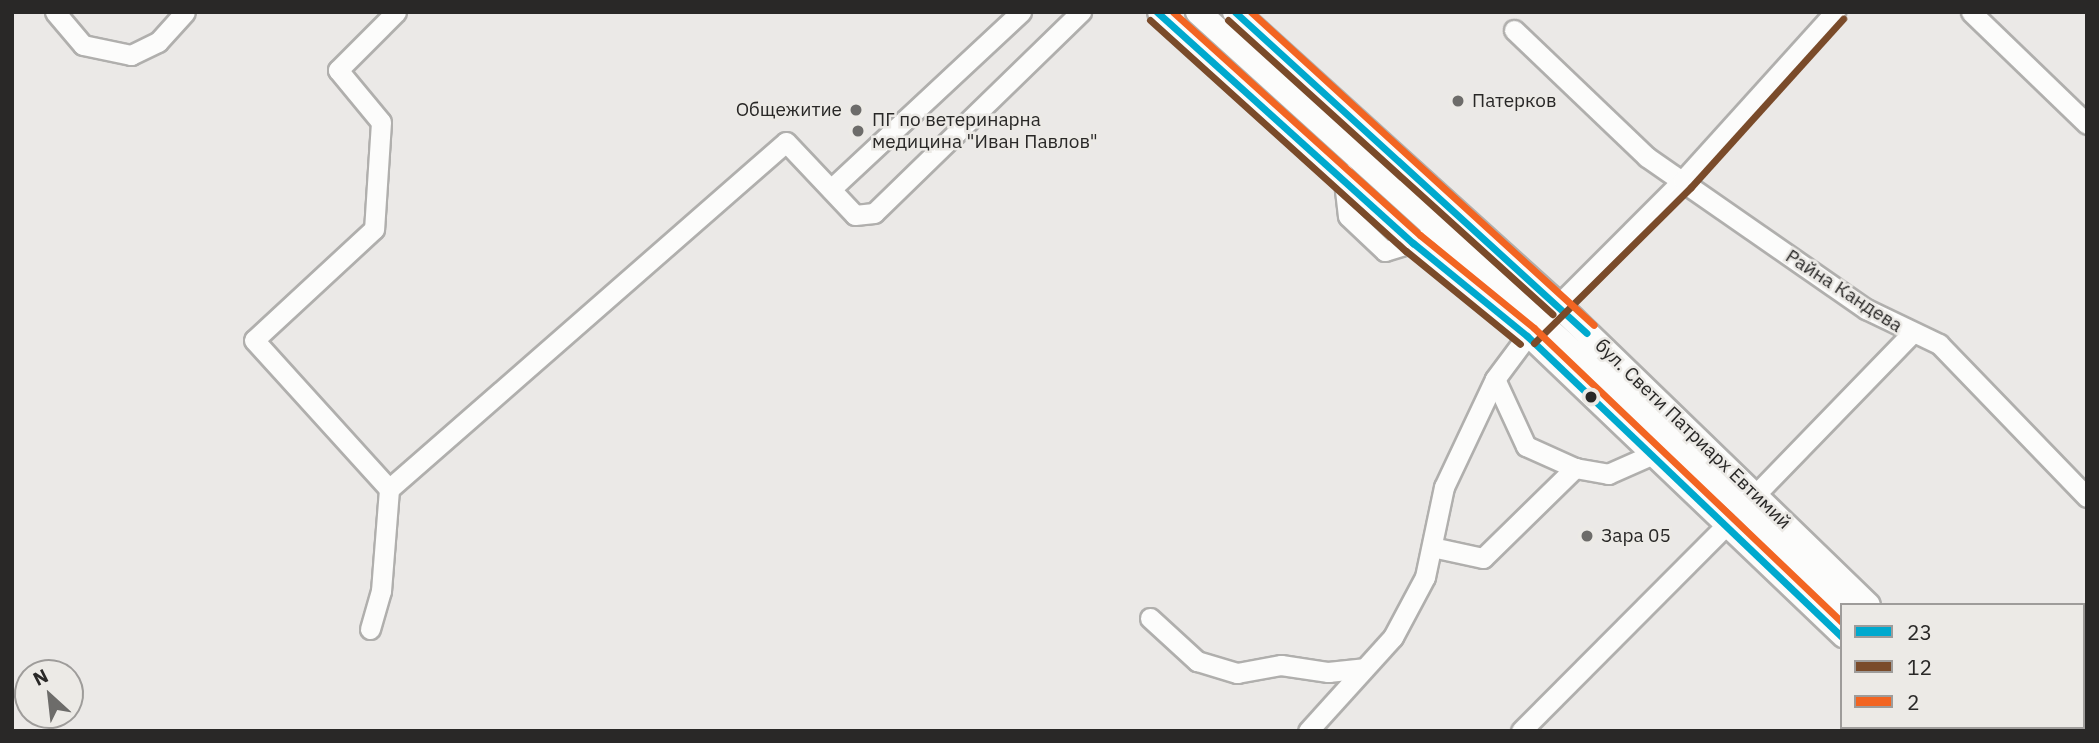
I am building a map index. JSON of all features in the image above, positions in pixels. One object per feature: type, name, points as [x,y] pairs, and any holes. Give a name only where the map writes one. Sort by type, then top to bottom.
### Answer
[{"type":"main road","name":"бул. Свети Патриарх Евтимий","points":[[1198,12],[1441,233],[1533,330],[1744,507],[1840,605]]},
{"type":"main road","name":"бул. Свети Патриарх Евтимий","points":[[1235,12],[1559,306],[1757,493],[1866,603]]},
{"type":"street","points":[[55,12],[83,46],[131,55],[158,42],[185,12]]},
{"type":"street","points":[[389,488],[254,340],[374,229],[382,122],[338,69],[396,12]]},
{"type":"street","points":[[831,189],[1021,12]]},
{"type":"street","points":[[1157,12],[1413,243],[1533,330],[1651,455],[1840,634]]},
{"type":"street","points":[[1308,731],[1393,637],[1425,578],[1444,488],[1495,380],[1533,330],[1683,180],[1835,12]]},
{"type":"street","points":[[1970,12],[2087,124]]},
{"type":"street","points":[[370,629],[381,591],[389,488],[786,142],[855,215],[874,213],[1068,17]]},
{"type":"street","name":"Райна Кандева","points":[[1514,30],[1638,148],[1866,309],[1911,334],[1939,344],[2087,498]]},
{"type":"street","points":[[1341,144],[1343,179]]},
{"type":"street","points":[[1413,243],[1441,233]]},
{"type":"street","points":[[1757,493],[1911,334]]},
{"type":"street","points":[[1495,380],[1526,446],[1574,468],[1608,474],[1651,455]]},
{"type":"street","points":[[1432,547],[1483,558],[1574,468]]},
{"type":"street","points":[[1521,731],[1726,525]]},
{"type":"street","points":[[1150,618],[1197,661],[1237,673],[1281,666],[1328,672],[1364,668]]},
{"type":"transit line","name":"23","points":[[1157,12],[1413,243],[1527,336],[1840,635]]},
{"type":"transit line","name":"2","points":[[1173,12],[1420,235],[1534,328],[1840,620]]},
{"type":"transit line","name":"23","points":[[1235,12],[1587,333]]},
{"type":"transit line","name":"2","points":[[1251,12],[1594,325]]},
{"type":"transit line","name":"12","points":[[1534,343],[1691,187],[1843,19]]},
{"type":"transit line","name":"12","points":[[1150,20],[1406,251],[1520,344]]},
{"type":"transit line","name":"12","points":[[1228,20],[1552,314]]},
{"type":"place","name":"Патерков","points":[[1458,101]]},
{"type":"place","name":"Общежитие","points":[[856,110]]},
{"type":"place","name":"ПГ по ветеринарна медицина \"Иван Павлов\"","points":[[858,131]]},
{"type":"place","name":"Зара 05","points":[[1587,536]]}]
